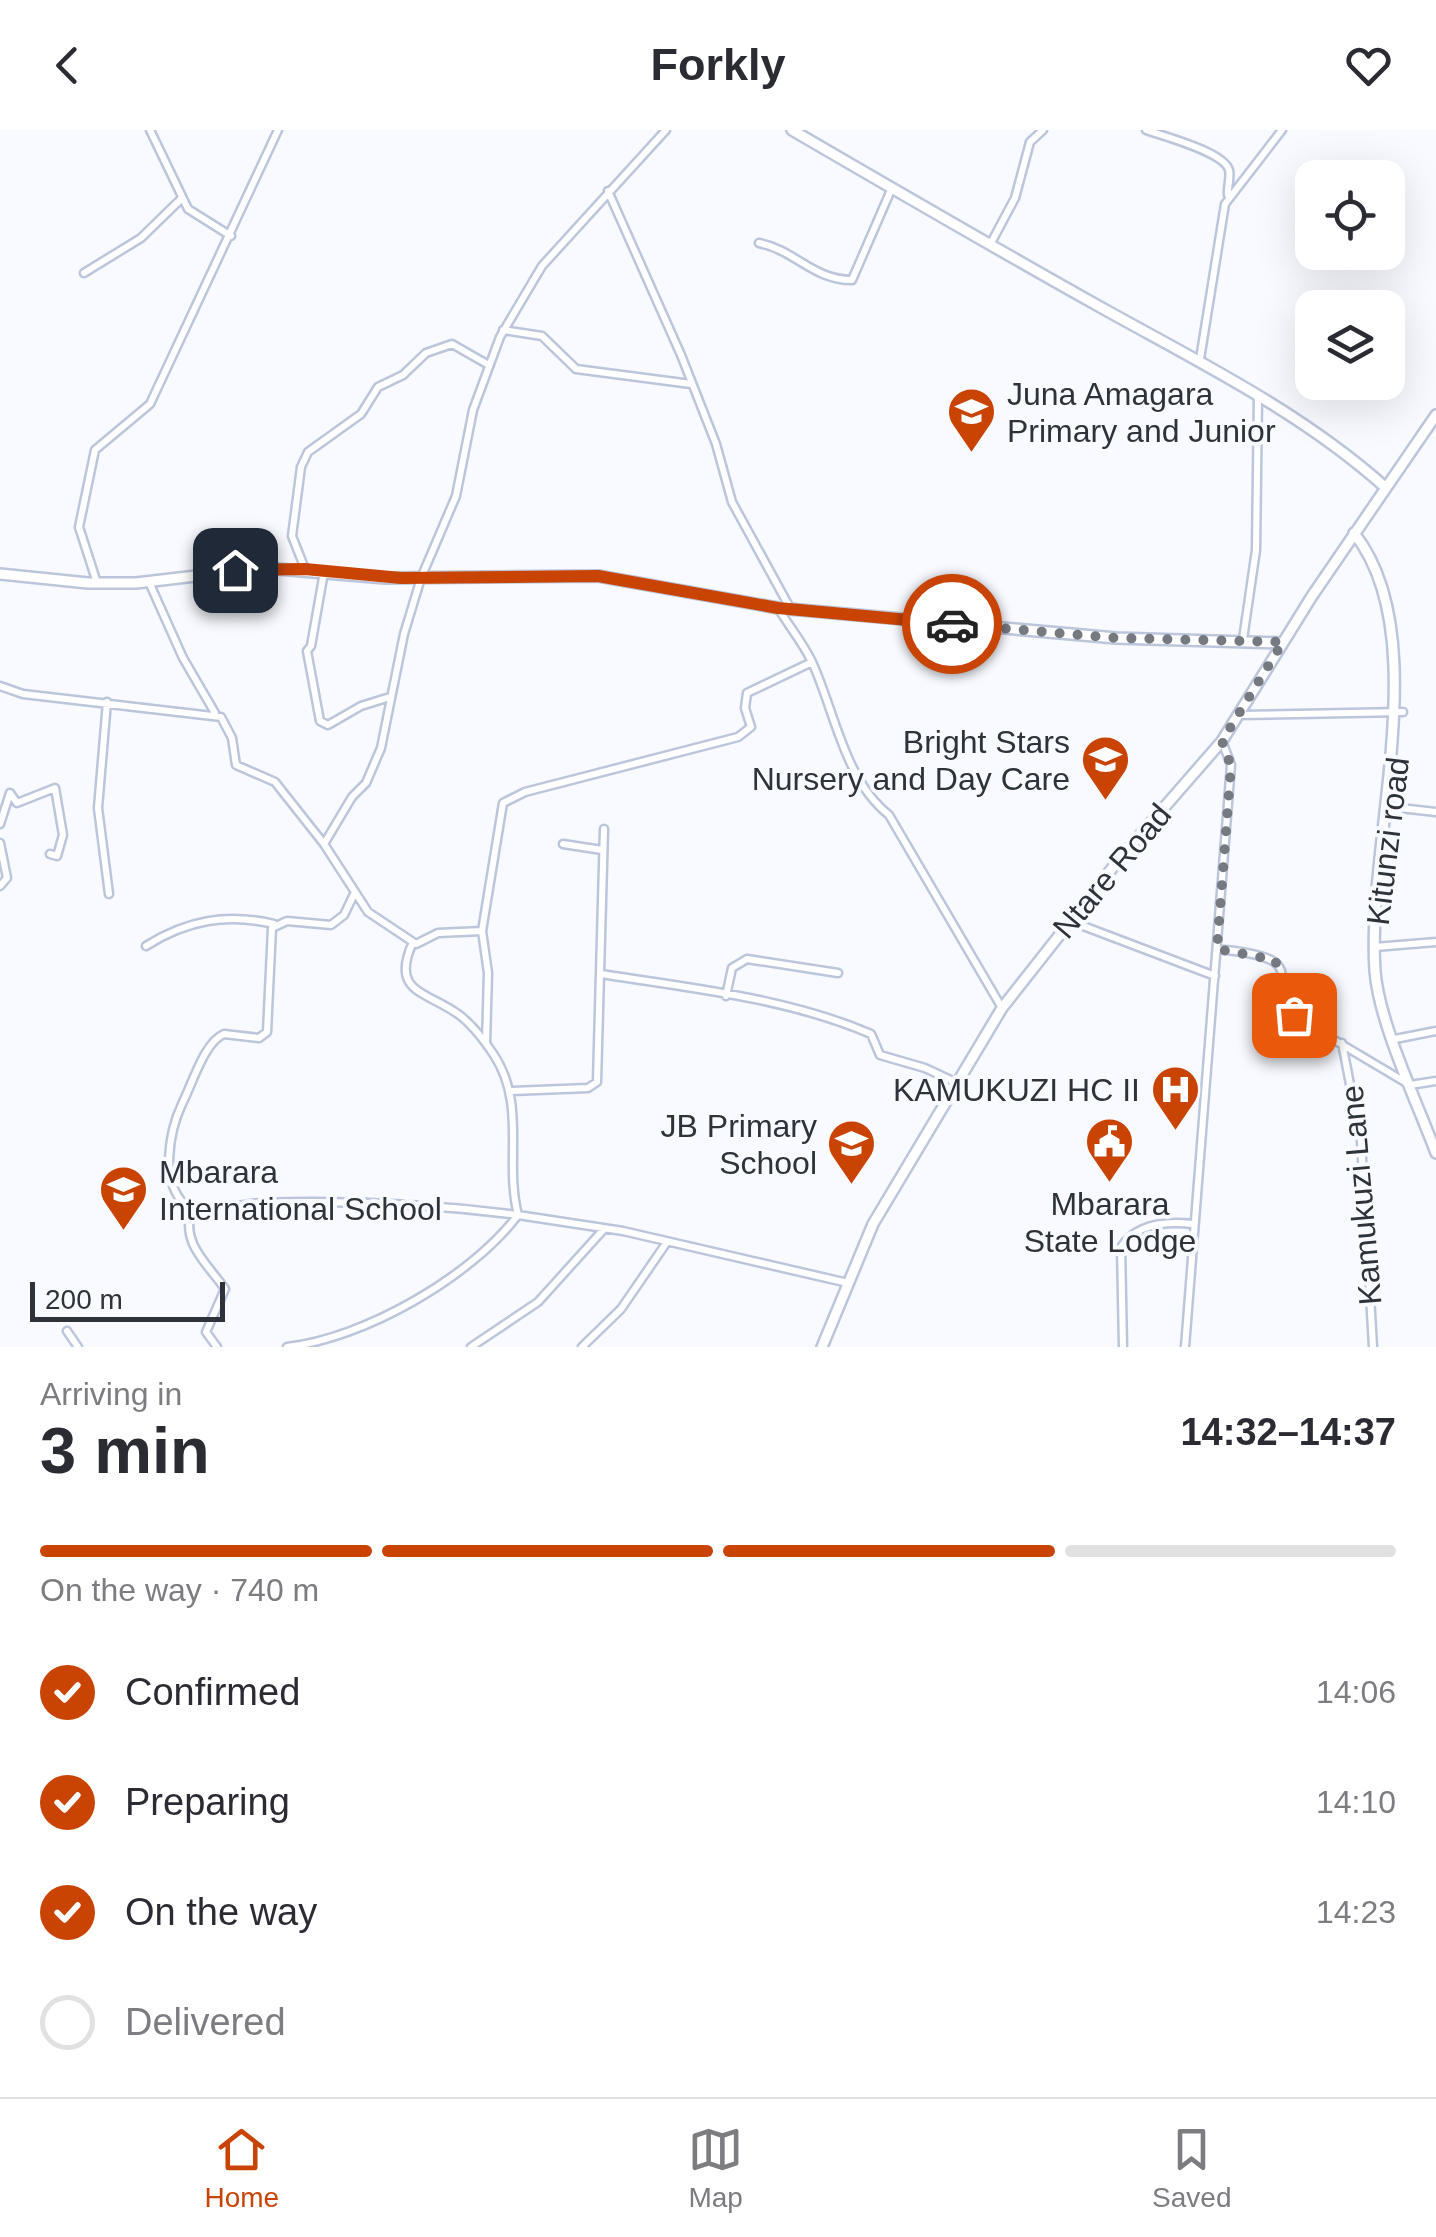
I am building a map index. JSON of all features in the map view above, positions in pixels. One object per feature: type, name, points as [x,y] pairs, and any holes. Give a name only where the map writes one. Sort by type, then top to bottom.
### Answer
[{"type":"street","points":[[150,130],[181,199],[194,215],[231,236]]},
{"type":"street","points":[[97,583],[79,527],[95,450],[150,404],[278,130]]},
{"type":"street","points":[[324,844],[352,797],[366,783],[381,748],[421,578],[456,496],[487,364],[503,330],[531,281],[666,130]]},
{"type":"street","points":[[792,130],[891,190],[1200,359],[1346,454],[1384,487]]},
{"type":"street","points":[[991,243],[1016,198],[1030,142],[1043,130]]},
{"type":"street","points":[[1146,130],[1196,146],[1224,162],[1229,171],[1229,196],[1200,359]]},
{"type":"street","points":[[1229,196],[1282,130]]},
{"type":"street","points":[[759,243],[788,250],[824,277],[852,280],[891,190]]},
{"type":"street","points":[[608,191],[716,444],[728,494],[790,608]]},
{"type":"street","points":[[84,274],[141,238],[181,199]]},
{"type":"street","points":[[503,330],[542,336],[576,368],[691,384]]},
{"type":"street","points":[[305,569],[292,536],[301,468],[308,452],[361,414],[378,387],[403,375],[426,353],[452,344],[487,364]]},
{"type":"street","points":[[1243,639],[1256,550],[1258,396]]},
{"type":"street","name":"Ntare Road","points":[[822,1347],[873,1224],[1002,1008],[1069,921],[1222,741],[1384,487],[1436,415]]},
{"type":"street","name":"Kitunzi road","points":[[1354,533],[1380,560],[1389,582],[1402,660],[1403,712],[1375,947],[1376,980],[1436,1153]]},
{"type":"street","points":[[1,571],[97,583],[244,569],[305,569],[421,578],[613,577],[778,608],[1116,638],[1283,642]]},
{"type":"street","points":[[324,572],[312,646],[307,650],[320,721],[328,725],[361,706],[390,697]]},
{"type":"street","points":[[149,581],[183,658],[216,714],[227,724],[236,765],[275,782],[324,844],[354,894],[374,918],[413,942],[447,932],[482,931]]},
{"type":"street","points":[[778,608],[812,662],[826,707],[875,804],[890,815],[1002,1008]]},
{"type":"street","points":[[486,1044],[488,973],[482,931],[503,803],[511,797],[738,737],[751,727],[744,708],[747,694],[812,662]]},
{"type":"street","points":[[0,686],[23,694],[216,714]]},
{"type":"street","points":[[107,702],[98,808],[109,894]]},
{"type":"street","points":[[1239,715],[1403,712]]},
{"type":"street","points":[[1185,1347],[1231,766],[1222,741]]},
{"type":"street","points":[[0,824],[10,792],[16,803],[55,788],[63,835],[57,856],[50,854]]},
{"type":"street","points":[[1391,807],[1436,812]]},
{"type":"street","points":[[512,1091],[588,1088],[597,1082],[604,829]]},
{"type":"street","points":[[0,844],[6,878],[0,886]]},
{"type":"street","points":[[563,844],[602,850]]},
{"type":"street","points":[[146,946],[173,931],[221,918],[331,925],[344,915],[354,894]]},
{"type":"street","points":[[1069,921],[1215,976]]},
{"type":"street","points":[[276,924],[270,933],[267,955],[271,991],[266,1032],[259,1038],[224,1034],[214,1038],[177,1117],[168,1173],[182,1202],[192,1208],[274,1202],[407,1202],[518,1215],[604,1228],[849,1283]]},
{"type":"street","points":[[287,1347],[352,1328],[408,1304],[494,1244],[518,1215],[512,1091],[486,1044],[467,1021],[418,992],[407,979],[404,964],[413,942]]},
{"type":"street","points":[[1375,947],[1436,942]]},
{"type":"street","points":[[1217,949],[1271,956],[1281,967],[1294,1015],[1410,1085],[1436,1081]]},
{"type":"street","points":[[726,996],[732,968],[747,958],[838,973]]},
{"type":"street","points":[[601,974],[726,996],[859,1028],[872,1034],[880,1055],[925,1068],[956,1083]]},
{"type":"street","points":[[1394,1039],[1436,1031]]},
{"type":"street","name":"Kamukuzi Lane","points":[[1342,1043],[1355,1099],[1366,1181],[1374,1347]]},
{"type":"street","points":[[192,1208],[188,1225],[192,1243],[226,1292],[207,1325],[214,1346]]},
{"type":"street","points":[[1124,1347],[1120,1247],[1126,1239],[1158,1223],[1193,1224]]},
{"type":"street","points":[[470,1347],[538,1302],[604,1228]]},
{"type":"street","points":[[582,1347],[621,1309],[667,1242]]},
{"type":"street","points":[[67,1332],[78,1347]]},
{"type":"way so far","points":[[952,624],[1150,640],[1283,642],[1222,741],[1231,766],[1217,949],[1271,956],[1281,967],[1294,1015]]},
{"type":"place","name":"Juna Amagara Primary and Junior","points":[[972,454]]},
{"type":"place","name":"Bright Stars Nursery and Day Care","points":[[1105,802]]},
{"type":"place","name":"KAMUKUZI HC II","points":[[1175,1132]]},
{"type":"place","name":"Mbarara State Lodge","points":[[1110,1184]]},
{"type":"place","name":"JB Primary School","points":[[852,1186]]},
{"type":"place","name":"Mbarara International School","points":[[124,1232]]},
{"type":"route","points":[[235,570],[305,569],[401,578],[598,576],[778,608],[952,624]]}]
